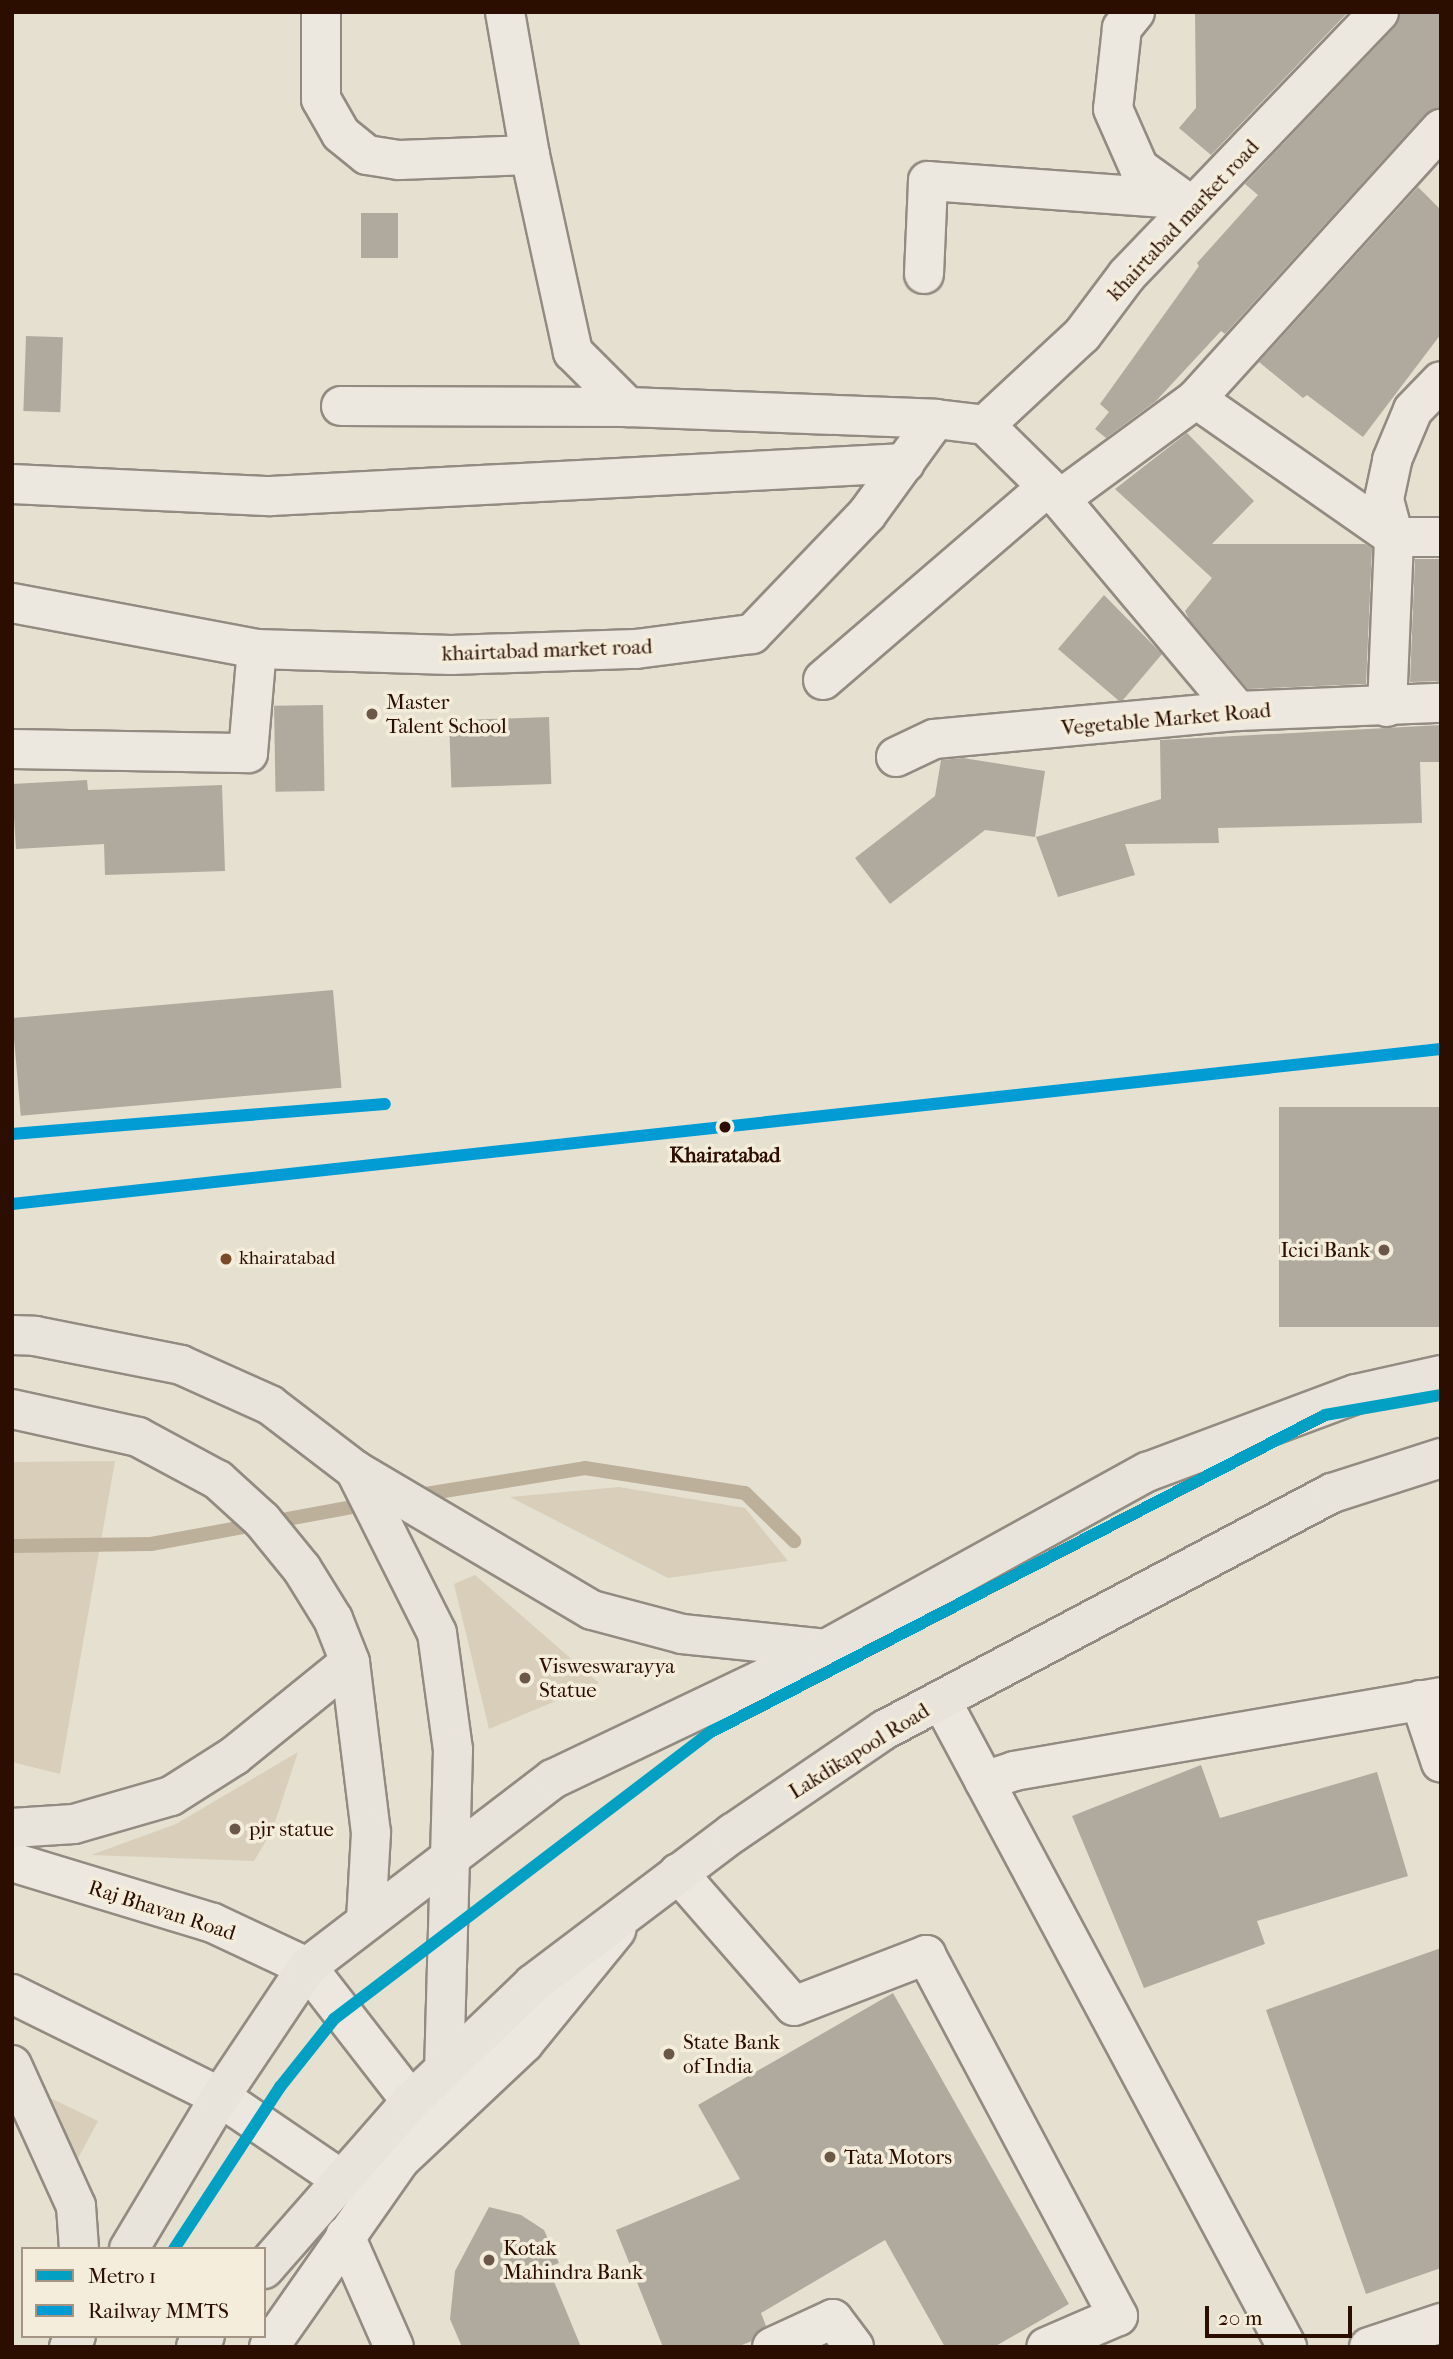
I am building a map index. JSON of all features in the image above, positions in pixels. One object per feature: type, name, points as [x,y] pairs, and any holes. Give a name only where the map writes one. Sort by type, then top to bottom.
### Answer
[{"type":"main road","points":[[12,1335],[35,1336],[181,1365],[270,1405],[355,1470],[592,1610],[682,1634],[826,1650]]},
{"type":"main road","points":[[130,2247],[220,2097],[307,1967],[450,1854],[552,1779],[826,1650],[1147,1472],[1356,1394],[1441,1375]]},
{"type":"main road","points":[[12,1409],[138,1437],[218,1480],[270,1530],[302,1569],[333,1619],[350,1662],[371,1833],[366,1919]]},
{"type":"main road","name":"Lakdikapool Road","points":[[266,2267],[411,2101],[533,1984],[678,1872],[884,1730],[1332,1493],[1441,1458]]},
{"type":"main road","points":[[355,1470],[437,1633],[453,1750],[444,2070]]},
{"type":"main road","points":[[12,1828],[74,1824],[171,1796],[234,1756],[350,1662]]},
{"type":"main road","points":[[12,2065],[76,2206],[79,2247]]},
{"type":"street","points":[[321,12],[321,99],[341,134],[367,155],[399,160],[530,155]]},
{"type":"street","points":[[505,12],[530,155],[573,352],[628,407]]},
{"type":"street","points":[[1135,12],[1122,28],[1112,109],[1139,168],[1187,201]]},
{"type":"street","name":"khairtabad market road","points":[[985,425],[1082,335],[1187,201],[1379,12]]},
{"type":"street","points":[[823,680],[1054,493],[1196,399],[1441,129]]},
{"type":"street","points":[[924,274],[928,181],[1187,201]]},
{"type":"street","points":[[1387,707],[1394,537],[1384,499],[1392,460],[1413,410],[1441,381]]},
{"type":"street","points":[[1196,399],[1394,537],[1441,537]]},
{"type":"street","points":[[341,406],[628,407],[936,419],[985,425],[1054,493],[1238,711]]},
{"type":"street","name":"khairtabad market road","points":[[12,603],[257,649],[451,655],[636,649],[752,634],[867,514],[936,419]]},
{"type":"street","points":[[12,484],[271,496],[905,463]]},
{"type":"street","points":[[12,749],[248,753],[257,649]]},
{"type":"street","name":"Vegetable Market Road","points":[[896,757],[934,739],[1238,711],[1441,703]]},
{"type":"street","points":[[984,1781],[1014,1771],[1430,1698],[1441,1763]]},
{"type":"street","points":[[941,1700],[1287,2347]]},
{"type":"street","name":"Raj Bhavan Road","points":[[12,1862],[213,1923],[307,1967],[411,2101]]},
{"type":"street","points":[[678,1872],[794,2006],[926,1955],[1118,2316],[1046,2347]]},
{"type":"street","points":[[269,2347],[400,2160],[524,2043],[635,1906]]},
{"type":"street","points":[[12,1994],[220,2097],[342,2180]]},
{"type":"street","points":[[345,2236],[394,2347]]},
{"type":"street","points":[[772,2347],[833,2319],[854,2347]]},
{"type":"street","points":[[1369,2347],[1441,2323]]},
{"type":"shaded area","points":[[115,1461],[60,1774],[12,1762],[12,1462]]},
{"type":"shaded area","points":[[619,1487],[745,1508],[788,1561],[668,1578],[510,1497]]},
{"type":"shaded area","points":[[475,1575],[599,1683],[489,1729],[454,1584]]},
{"type":"shaded area","points":[[298,1752],[272,1831],[254,1861],[91,1855],[176,1824]]},
{"type":"shaded area","points":[[13,2080],[98,2121],[58,2196]]},
{"type":"building","points":[[1195,12],[1348,12],[1211,155],[1179,128],[1196,108]]},
{"type":"building","points":[[1400,12],[1441,12],[1441,108],[1425,114],[1225,334],[1221,331],[1156,401],[1106,438],[1095,429],[1109,412],[1100,404],[1199,266],[1197,263],[1258,195],[1245,184],[1395,27]]},
{"type":"building","points":[[1418,187],[1441,210],[1441,334],[1363,437],[1307,395],[1303,398],[1259,362]]},
{"type":"building","points":[[361,213],[398,213],[398,258],[361,258]]},
{"type":"building","points":[[26,336],[63,337],[60,412],[23,411]]},
{"type":"building","points":[[1187,433],[1254,501],[1212,544],[1365,544],[1372,548],[1366,684],[1248,689],[1189,619],[1185,611],[1212,578],[1115,489]]},
{"type":"building","points":[[1415,559],[1441,559],[1441,681],[1410,682]]},
{"type":"building","points":[[1104,595],[1162,654],[1123,700],[1118,700],[1058,649]]},
{"type":"building","points":[[323,705],[325,791],[276,792],[274,706]]},
{"type":"building","points":[[549,717],[551,784],[451,787],[449,720]]},
{"type":"building","points":[[1441,725],[1441,762],[1420,762],[1422,823],[1218,828],[1219,843],[1125,844],[1135,875],[1058,897],[1036,837],[1161,799],[1160,740]]},
{"type":"building","points":[[963,758],[1045,771],[1035,837],[985,830],[890,904],[855,858],[935,796],[941,760]]},
{"type":"building","points":[[87,780],[88,790],[222,785],[225,871],[105,875],[104,844],[16,849],[12,784]]},
{"type":"building","points":[[333,990],[342,1088],[21,1116],[12,1018]]},
{"type":"building","points":[[1279,1107],[1441,1107],[1441,1327],[1279,1327]]},
{"type":"building","points":[[1201,1765],[1220,1818],[1377,1772],[1408,1876],[1257,1921],[1265,1944],[1144,1988],[1072,1816]]},
{"type":"building","points":[[1441,1948],[1441,2268],[1366,2294],[1266,2010]]},
{"type":"building","points":[[893,1993],[1069,2304],[994,2347],[945,2347],[885,2240],[761,2313],[766,2326],[752,2341],[737,2347],[663,2347],[616,2230],[740,2179],[698,2105]]},
{"type":"building","points":[[489,2207],[521,2215],[544,2230],[559,2263],[548,2267],[581,2347],[462,2347],[450,2319],[455,2271]]},
{"type":"waterway","points":[[413,1496],[585,1468],[745,1493],[794,1541]]},
{"type":"waterway","points":[[12,1546],[151,1544],[369,1504]]},
{"type":"metro line","name":"1","points":[[175,2247],[280,2087],[334,2019],[709,1733],[1325,1415],[1441,1395]]},
{"type":"rail line","name":"MMTS","points":[[12,1204],[1441,1049]]},
{"type":"rail line","name":"MMTS","points":[[12,1134],[385,1104]]},
{"type":"place","name":"Master Talent School","points":[[372,714]]},
{"type":"place","name":"Khairatabad","points":[[725,1127]]},
{"type":"place","name":"Icici Bank","points":[[1384,1250]]},
{"type":"place","name":"khairatabad","points":[[226,1259]]},
{"type":"place","name":"Visweswarayya Statue","points":[[525,1678]]},
{"type":"place","name":"pjr statue","points":[[235,1829]]},
{"type":"place","name":"State Bank of India","points":[[669,2054]]},
{"type":"place","name":"Tata Motors","points":[[830,2157]]},
{"type":"place","name":"Kotak Mahindra Bank","points":[[489,2260]]}]
